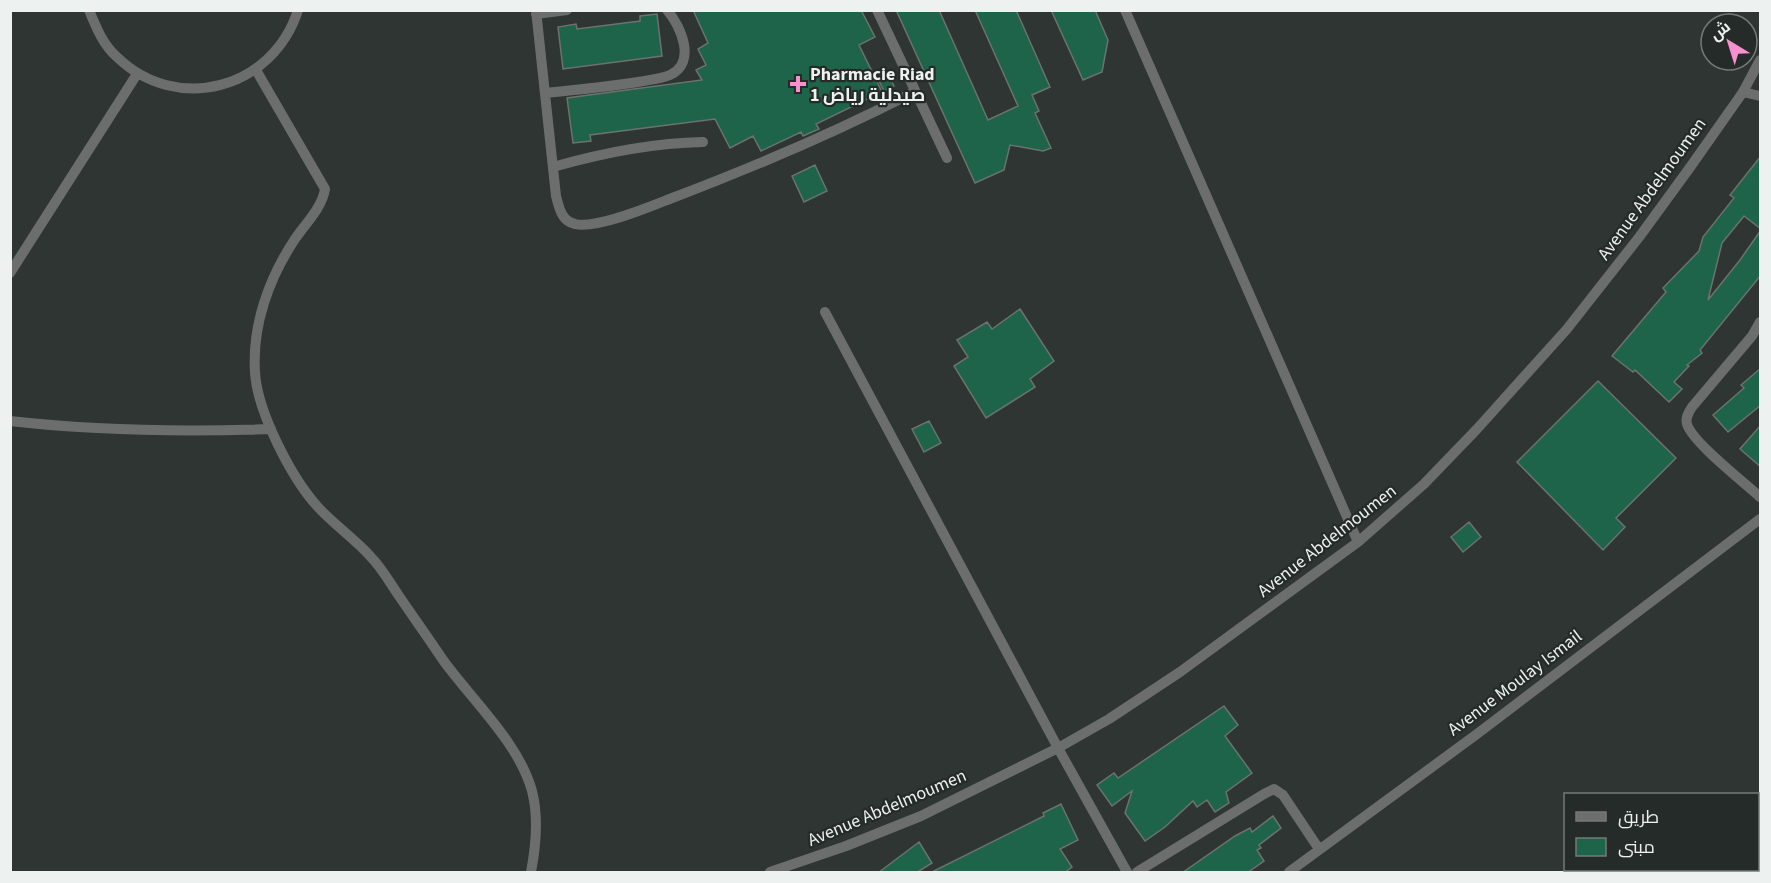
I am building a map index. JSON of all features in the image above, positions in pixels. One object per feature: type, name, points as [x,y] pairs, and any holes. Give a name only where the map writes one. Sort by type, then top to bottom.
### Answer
[{"type":"street","points":[[89,10],[99,35],[116,57],[137,74],[166,86],[197,89],[228,84],[256,70],[277,50],[293,26],[298,10]]},
{"type":"street","points":[[567,10],[536,12],[556,196],[565,219],[575,224],[583,225],[611,219],[644,209],[733,175],[813,141],[914,92]]},
{"type":"street","points":[[545,93],[629,83],[670,75],[680,66],[685,54],[681,34],[667,10]]},
{"type":"street","points":[[877,10],[947,158]]},
{"type":"street","points":[[1125,10],[1358,542]]},
{"type":"street","name":"Avenue Abdelmoumen","points":[[770,873],[921,816],[1058,748],[1109,719],[1180,672],[1358,542],[1424,484],[1567,329],[1646,228],[1743,92],[1761,60]]},
{"type":"street","points":[[256,70],[324,189],[320,203],[294,240],[262,306],[258,324],[255,372],[257,391],[271,429],[290,466],[315,504],[336,526],[372,557],[445,663],[518,760],[532,792],[536,820],[531,873]]},
{"type":"street","points":[[10,273],[137,74]]},
{"type":"street","points":[[1743,92],[1761,96]]},
{"type":"street","points":[[553,166],[639,147],[703,142]]},
{"type":"street","points":[[825,312],[1127,873]]},
{"type":"street","points":[[1761,322],[1756,334],[1692,407],[1686,422],[1694,437],[1761,497]]},
{"type":"street","points":[[10,421],[61,427],[124,430],[191,432],[271,429]]},
{"type":"street","name":"Avenue Moulay Ismail","points":[[1289,873],[1478,734],[1761,519]]},
{"type":"street","points":[[1137,873],[1274,789],[1283,795],[1319,849]]},
{"type":"building","name":"Pharmacie Riad 1 صيدلية رياض","points":[[693,10],[861,10],[875,37],[859,45],[882,92],[816,124],[819,129],[803,136],[801,132],[761,151],[753,136],[730,148],[715,119],[590,135],[591,141],[573,143],[567,98],[702,80],[696,70],[706,65],[698,49],[708,43]]},
{"type":"building","points":[[896,10],[939,10],[988,120],[1018,106],[975,10],[1016,10],[1050,87],[1032,95],[1039,111],[1035,113],[1051,148],[1043,151],[1010,145],[1004,170],[975,183]]},
{"type":"building","points":[[1051,10],[1095,10],[1108,40],[1102,72],[1083,80]]},
{"type":"building","points":[[657,14],[662,56],[563,69],[558,27],[576,24],[577,29],[640,21],[640,16]]},
{"type":"building","points":[[889,76],[894,86],[884,91],[879,81]]},
{"type":"building","points":[[1761,156],[1761,229],[1744,216],[1722,243],[1708,300],[1761,230],[1761,275],[1700,350],[1702,353],[1687,365],[1689,366],[1674,382],[1682,389],[1669,402],[1635,370],[1633,372],[1612,356],[1666,292],[1663,288],[1699,251],[1703,237],[1734,198],[1730,195]]},
{"type":"building","points":[[815,165],[827,191],[804,202],[792,176]]},
{"type":"building","points":[[1020,309],[1054,361],[1030,379],[1035,387],[986,418],[954,366],[968,357],[957,340],[987,322],[992,329]]},
{"type":"building","points":[[1761,368],[1761,405],[1728,432],[1713,415],[1744,388],[1741,385]]},
{"type":"building","points":[[1598,381],[1676,458],[1616,518],[1625,527],[1603,550],[1517,462]]},
{"type":"building","points":[[929,421],[941,443],[924,452],[912,429]]},
{"type":"building","points":[[1761,425],[1761,467],[1740,449]]},
{"type":"building","points":[[1469,522],[1481,537],[1463,552],[1451,537]]},
{"type":"building","points":[[1224,706],[1238,725],[1225,736],[1252,773],[1226,792],[1229,803],[1215,812],[1207,800],[1197,807],[1193,801],[1165,827],[1145,841],[1125,813],[1132,791],[1112,806],[1097,785],[1114,773],[1118,778]]},
{"type":"building","points":[[1061,804],[1078,840],[1060,849],[1072,867],[1064,873],[930,873],[1044,816],[1043,813]]},
{"type":"building","points":[[1273,816],[1281,828],[1259,845],[1261,848],[1257,850],[1264,861],[1247,873],[1182,873],[1235,836],[1250,828],[1252,832]]},
{"type":"building","points":[[919,842],[932,863],[916,873],[878,873]]},
{"type":"place","name":"Pharmacie Riad 1 صيدلية رياض","points":[[798,84]]}]
